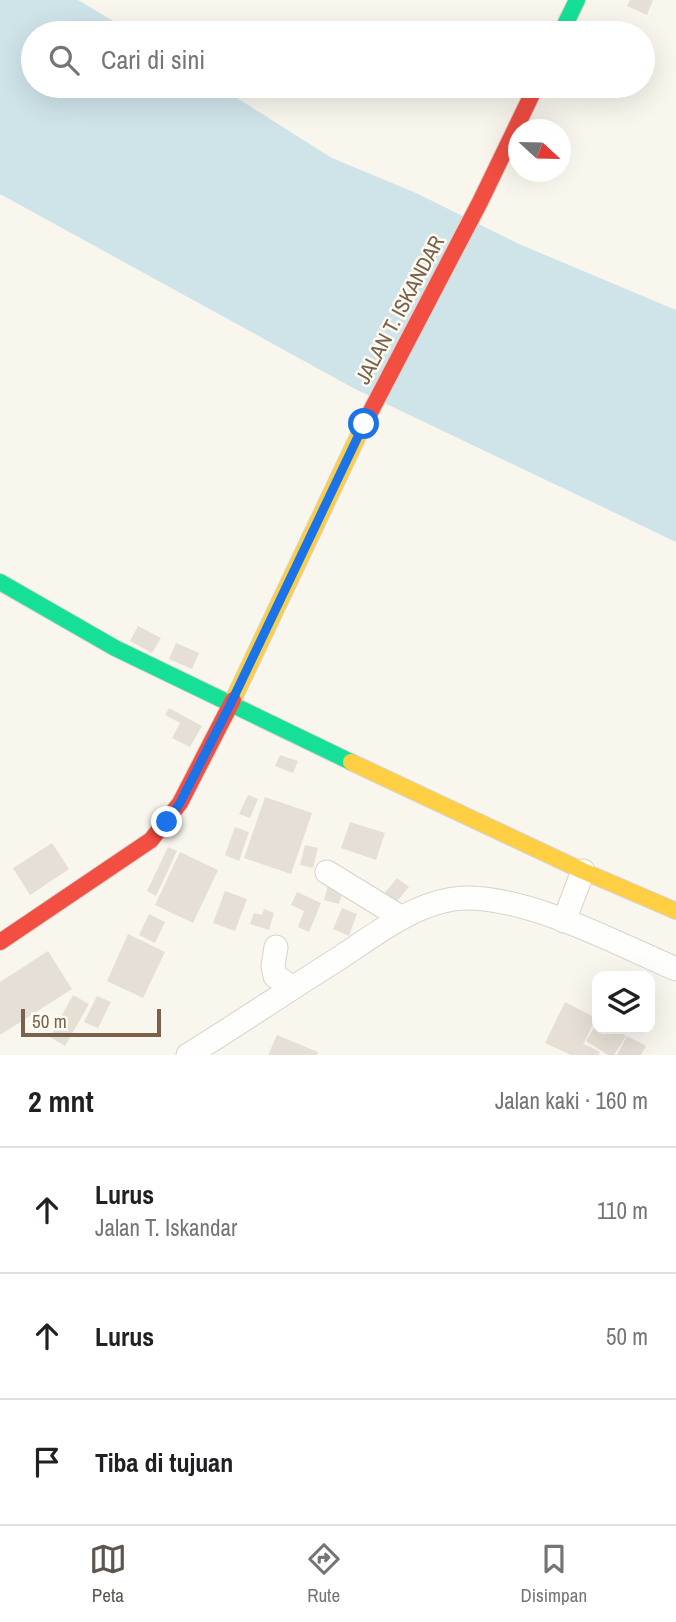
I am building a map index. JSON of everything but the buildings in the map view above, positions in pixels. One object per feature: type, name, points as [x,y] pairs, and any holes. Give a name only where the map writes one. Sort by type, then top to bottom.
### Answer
[{"type":"street","points":[[567,21],[577,0]]},
{"type":"street","name":"JALAN T. ISKANDAR","points":[[0,942],[46,914],[151,839],[180,803],[230,705],[364,424],[480,202],[530,98]]},
{"type":"street","points":[[0,582],[115,648],[230,705],[583,871],[676,911]]},
{"type":"street","points":[[564,922],[583,871]]},
{"type":"street","points":[[327,872],[402,918]]},
{"type":"street","points":[[188,1055],[402,918],[443,901],[469,898],[502,901],[564,922],[676,970]]},
{"type":"street","points":[[276,947],[273,966],[275,976],[292,987]]},
{"type":"shaded area","points":[[0,0],[78,0],[113,21],[21,21],[21,98],[237,98],[332,158],[416,193],[519,244],[676,310],[676,542],[355,389],[0,194]]},
{"type":"traffic: fast","points":[[567,21],[577,0]]},
{"type":"traffic: fast","points":[[0,582],[115,648],[351,762]]},
{"type":"traffic: slow","points":[[233,700],[362,428]]},
{"type":"traffic: slow","points":[[351,762],[583,871],[676,911]]},
{"type":"traffic: jam","points":[[362,428],[480,202],[530,98]]},
{"type":"traffic: jam","points":[[0,942],[151,840],[180,803],[233,700]]},
{"type":"route","points":[[167,822],[180,803],[230,705],[364,424]]}]
